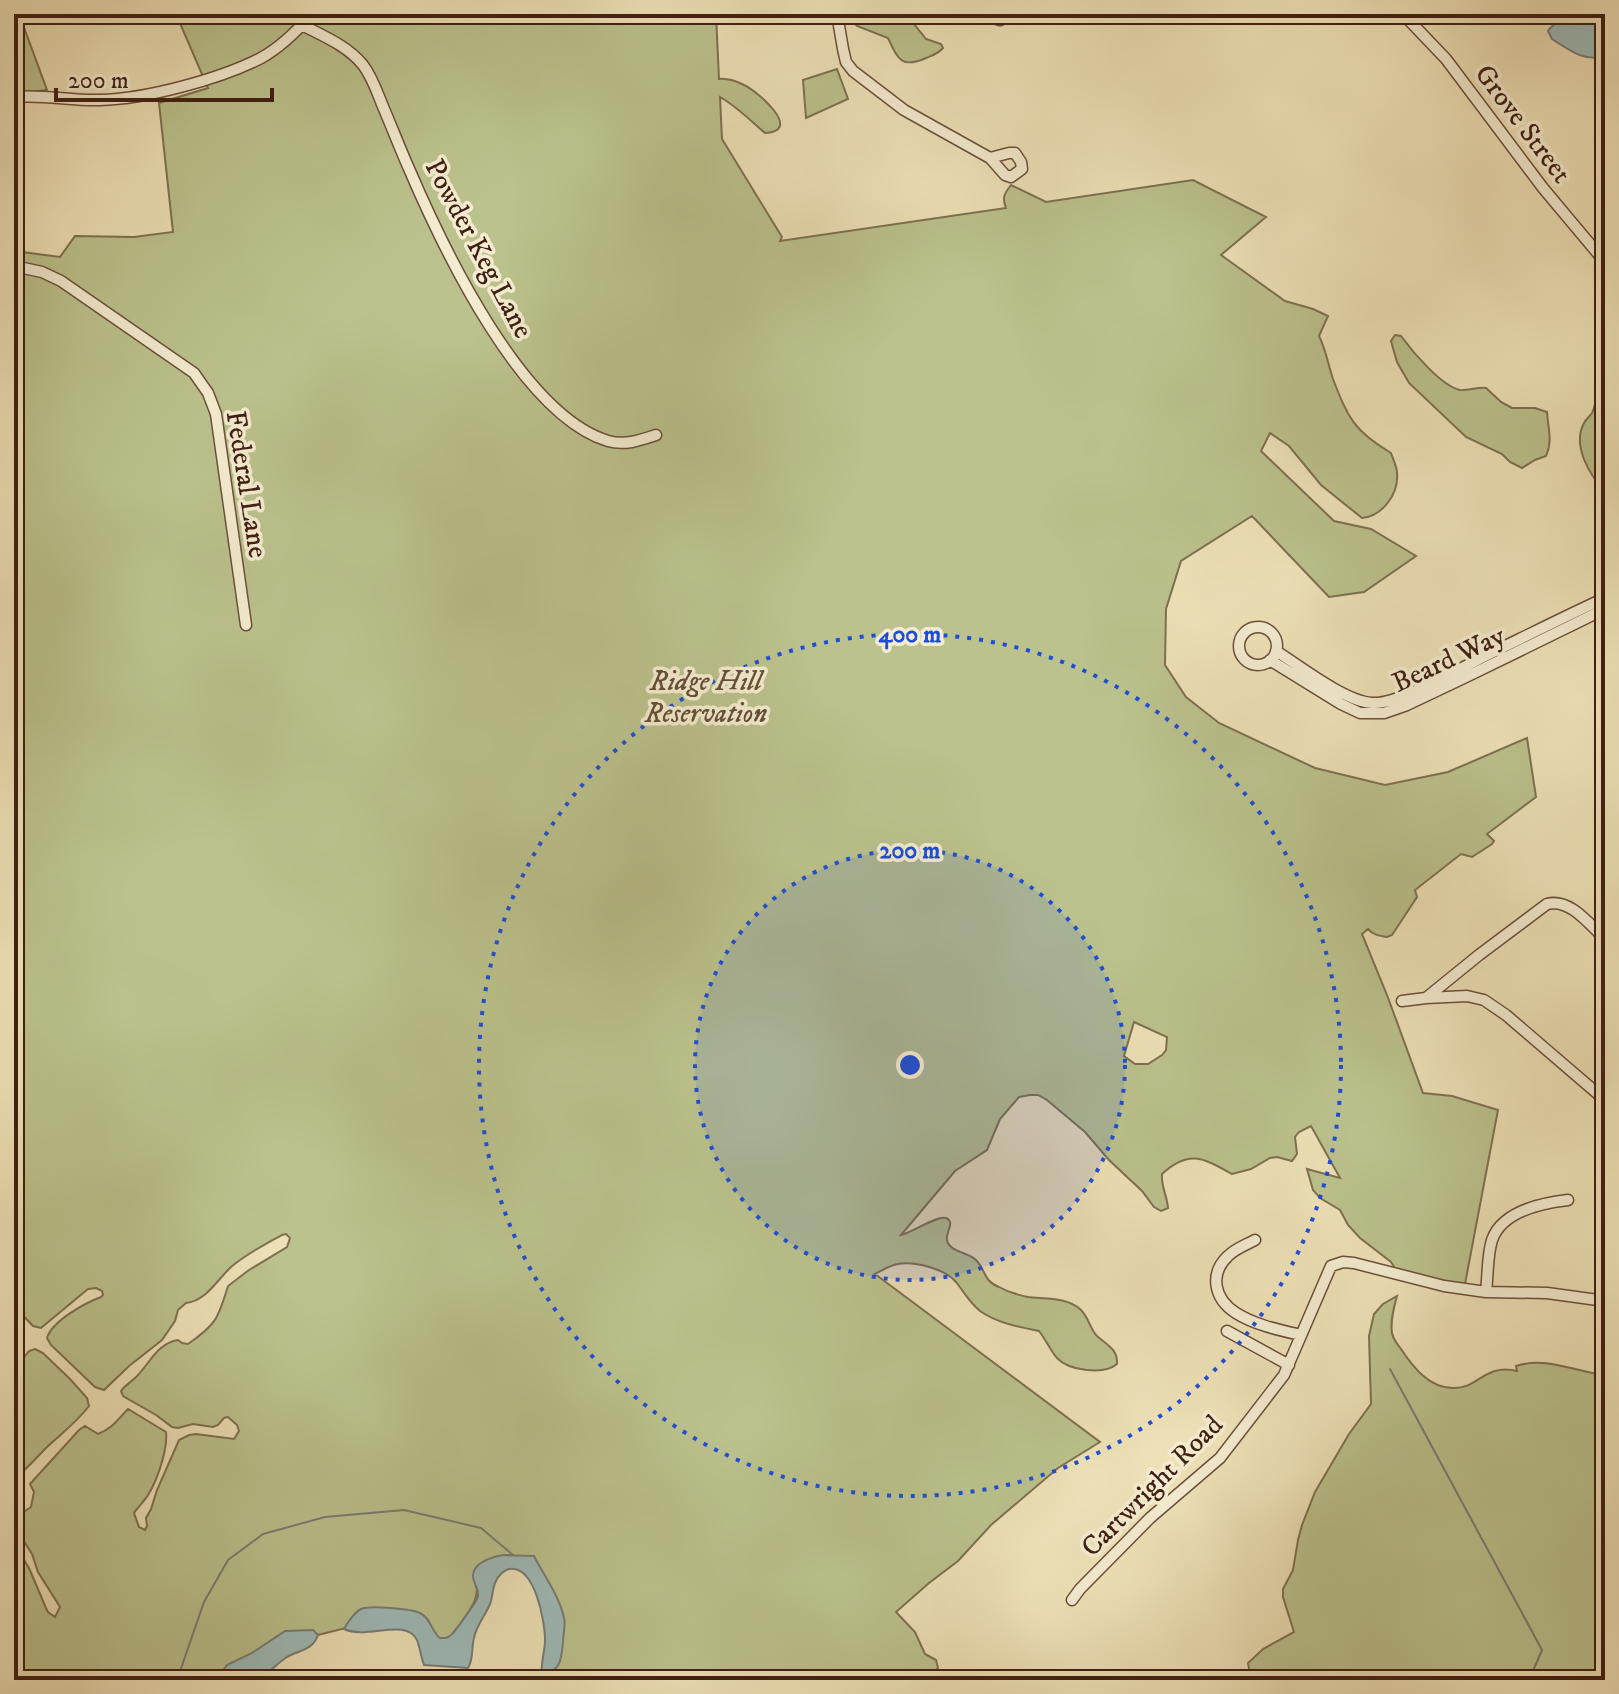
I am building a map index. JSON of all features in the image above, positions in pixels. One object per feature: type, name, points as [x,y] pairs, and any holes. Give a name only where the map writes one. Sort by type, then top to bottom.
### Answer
[{"type":"street","points":[[14,97],[38,95],[96,101],[135,97],[230,72],[283,43],[312,14]]},
{"type":"street","points":[[837,14],[846,62],[853,71],[904,110],[990,158]]},
{"type":"street","points":[[990,14],[1000,20],[1013,14]]},
{"type":"street","name":"Grove Street","points":[[1403,14],[1446,59],[1543,188],[1605,262]]},
{"type":"street","name":"Powder Keg Lane","points":[[302,25],[343,47],[355,56],[369,75],[419,193],[454,262],[494,332],[531,384],[572,422],[610,442],[626,443],[656,435]]},
{"type":"street","name":"Federal Lane","points":[[14,266],[42,272],[61,281],[174,358],[201,381],[216,414],[246,625]]},
{"type":"street","name":"Beard Way","points":[[1605,598],[1384,703],[1353,698],[1273,655],[1341,704],[1360,713],[1384,713],[1429,695],[1605,609]]},
{"type":"street","points":[[1426,998],[1547,904],[1556,902],[1570,906],[1605,939]]},
{"type":"street","points":[[1402,1001],[1467,996],[1484,1000],[1506,1015],[1605,1100]]},
{"type":"street","points":[[1486,1292],[1491,1243],[1500,1226],[1509,1218],[1534,1207],[1568,1200]]},
{"type":"street","points":[[1255,1240],[1237,1249],[1217,1268],[1217,1294],[1237,1314],[1301,1335]]},
{"type":"street","name":"Cartwright Road","points":[[1072,1600],[1150,1518],[1220,1458],[1284,1375],[1331,1266],[1343,1262],[1354,1263],[1425,1283],[1486,1292],[1547,1293],[1605,1301]]},
{"type":"street","points":[[1227,1331],[1289,1365]]},
{"type":"green space","points":[[14,14],[19,14],[47,90],[14,94]]},
{"type":"green space","name":"Ridge Hill Reservation","points":[[176,14],[716,14],[719,79],[732,80],[750,89],[767,102],[779,119],[780,126],[776,131],[765,133],[720,97],[722,139],[782,237],[780,241],[1006,208],[1004,196],[1011,185],[1046,202],[1193,180],[1266,217],[1221,255],[1285,301],[1328,316],[1319,336],[1343,404],[1360,430],[1391,453],[1397,481],[1392,496],[1383,508],[1362,518],[1321,485],[1289,446],[1270,433],[1261,451],[1334,521],[1371,529],[1416,556],[1364,592],[1329,597],[1252,516],[1181,561],[1166,609],[1165,665],[1186,697],[1219,723],[1315,768],[1385,785],[1448,772],[1527,738],[1536,797],[1487,834],[1494,841],[1492,844],[1472,857],[1461,854],[1415,890],[1417,897],[1392,935],[1379,936],[1368,929],[1362,934],[1423,1093],[1452,1096],[1498,1110],[1465,1284],[1428,1279],[1396,1270],[1391,1262],[1360,1238],[1340,1210],[1320,1198],[1313,1190],[1307,1169],[1340,1178],[1311,1126],[1295,1137],[1297,1154],[1292,1161],[1270,1158],[1251,1169],[1232,1174],[1204,1160],[1180,1161],[1162,1174],[1168,1208],[1161,1211],[1085,1132],[1038,1095],[1019,1097],[1000,1119],[987,1150],[955,1171],[901,1235],[946,1218],[950,1222],[948,1244],[976,1260],[990,1282],[1017,1294],[1076,1306],[1084,1313],[1095,1333],[1114,1351],[1117,1364],[1095,1370],[1078,1369],[1062,1362],[1039,1331],[1008,1324],[980,1311],[951,1277],[937,1270],[905,1263],[892,1265],[875,1274],[1100,1442],[1058,1468],[991,1525],[958,1561],[896,1612],[915,1632],[925,1654],[936,1660],[938,1668],[934,1673],[937,1680],[541,1680],[551,1673],[546,1598],[509,1555],[494,1561],[475,1581],[477,1589],[473,1604],[448,1641],[439,1642],[423,1619],[359,1610],[352,1618],[350,1627],[318,1635],[302,1631],[218,1680],[14,1680],[14,1544],[29,1568],[48,1612],[55,1617],[60,1607],[14,1526],[14,1506],[22,1513],[31,1507],[34,1492],[30,1484],[79,1430],[85,1426],[98,1434],[128,1409],[166,1432],[163,1459],[156,1479],[134,1513],[139,1527],[145,1530],[146,1518],[179,1440],[196,1434],[234,1439],[239,1431],[228,1417],[213,1427],[193,1424],[172,1427],[123,1396],[121,1391],[164,1345],[178,1340],[188,1344],[205,1331],[219,1313],[228,1286],[287,1247],[290,1238],[282,1235],[249,1254],[200,1298],[186,1303],[178,1310],[175,1321],[162,1340],[104,1390],[95,1387],[47,1338],[62,1319],[101,1297],[102,1291],[88,1289],[41,1328],[33,1326],[14,1306],[14,470],[18,459],[14,448],[14,251],[60,257],[75,236],[134,237],[173,232],[159,103],[208,88]],"holes":[[[1134,1022],[1167,1037],[1166,1050],[1148,1064],[1135,1064],[1124,1056]]]},
{"type":"green space","points":[[846,14],[906,14],[926,39],[941,44],[943,48],[918,61],[906,62],[898,56],[888,38],[857,26]]},
{"type":"green space","points":[[837,69],[848,99],[806,118],[803,80]]},
{"type":"green space","points":[[1395,335],[1401,336],[1428,367],[1452,387],[1463,390],[1486,388],[1512,408],[1535,408],[1547,412],[1550,440],[1546,456],[1522,468],[1502,454],[1466,437],[1409,383],[1397,362],[1391,341]]},
{"type":"green space","points":[[1605,385],[1605,491],[1588,468],[1580,441],[1584,423]]},
{"type":"green space","points":[[1397,1296],[1392,1319],[1393,1337],[1416,1369],[1436,1384],[1462,1387],[1497,1370],[1517,1371],[1516,1366],[1527,1363],[1550,1364],[1605,1375],[1605,1680],[1427,1680],[1408,1675],[1390,1680],[1251,1680],[1248,1663],[1263,1649],[1294,1632],[1283,1589],[1293,1570],[1302,1525],[1315,1492],[1349,1434],[1371,1404],[1369,1336],[1374,1314]]},
{"type":"green space","points":[[35,1349],[70,1379],[87,1398],[89,1406],[14,1479],[14,1380],[19,1363],[29,1351]]},
{"type":"water","points":[[1588,14],[1605,14],[1605,57],[1590,58],[1577,54],[1552,39],[1548,31],[1556,24]]},
{"type":"water","points":[[503,1555],[534,1556],[562,1610],[565,1623],[560,1660],[553,1671],[542,1677],[543,1621],[532,1585],[526,1575],[518,1570],[509,1569],[497,1579],[490,1604],[475,1634],[468,1668],[424,1665],[417,1640],[412,1633],[404,1630],[353,1632],[344,1629],[361,1609],[390,1608],[420,1613],[440,1638],[447,1638],[477,1599],[474,1570],[485,1561]]},
{"type":"water","points":[[313,1630],[318,1635],[313,1644],[287,1657],[256,1680],[216,1680],[227,1665],[285,1631]]},
{"type":"waterway","points":[[1390,1369],[1542,1650],[1529,1680]]},
{"type":"waterway","points":[[177,1680],[204,1602],[228,1560],[263,1534],[325,1517],[404,1510],[481,1528],[513,1555]]}]
